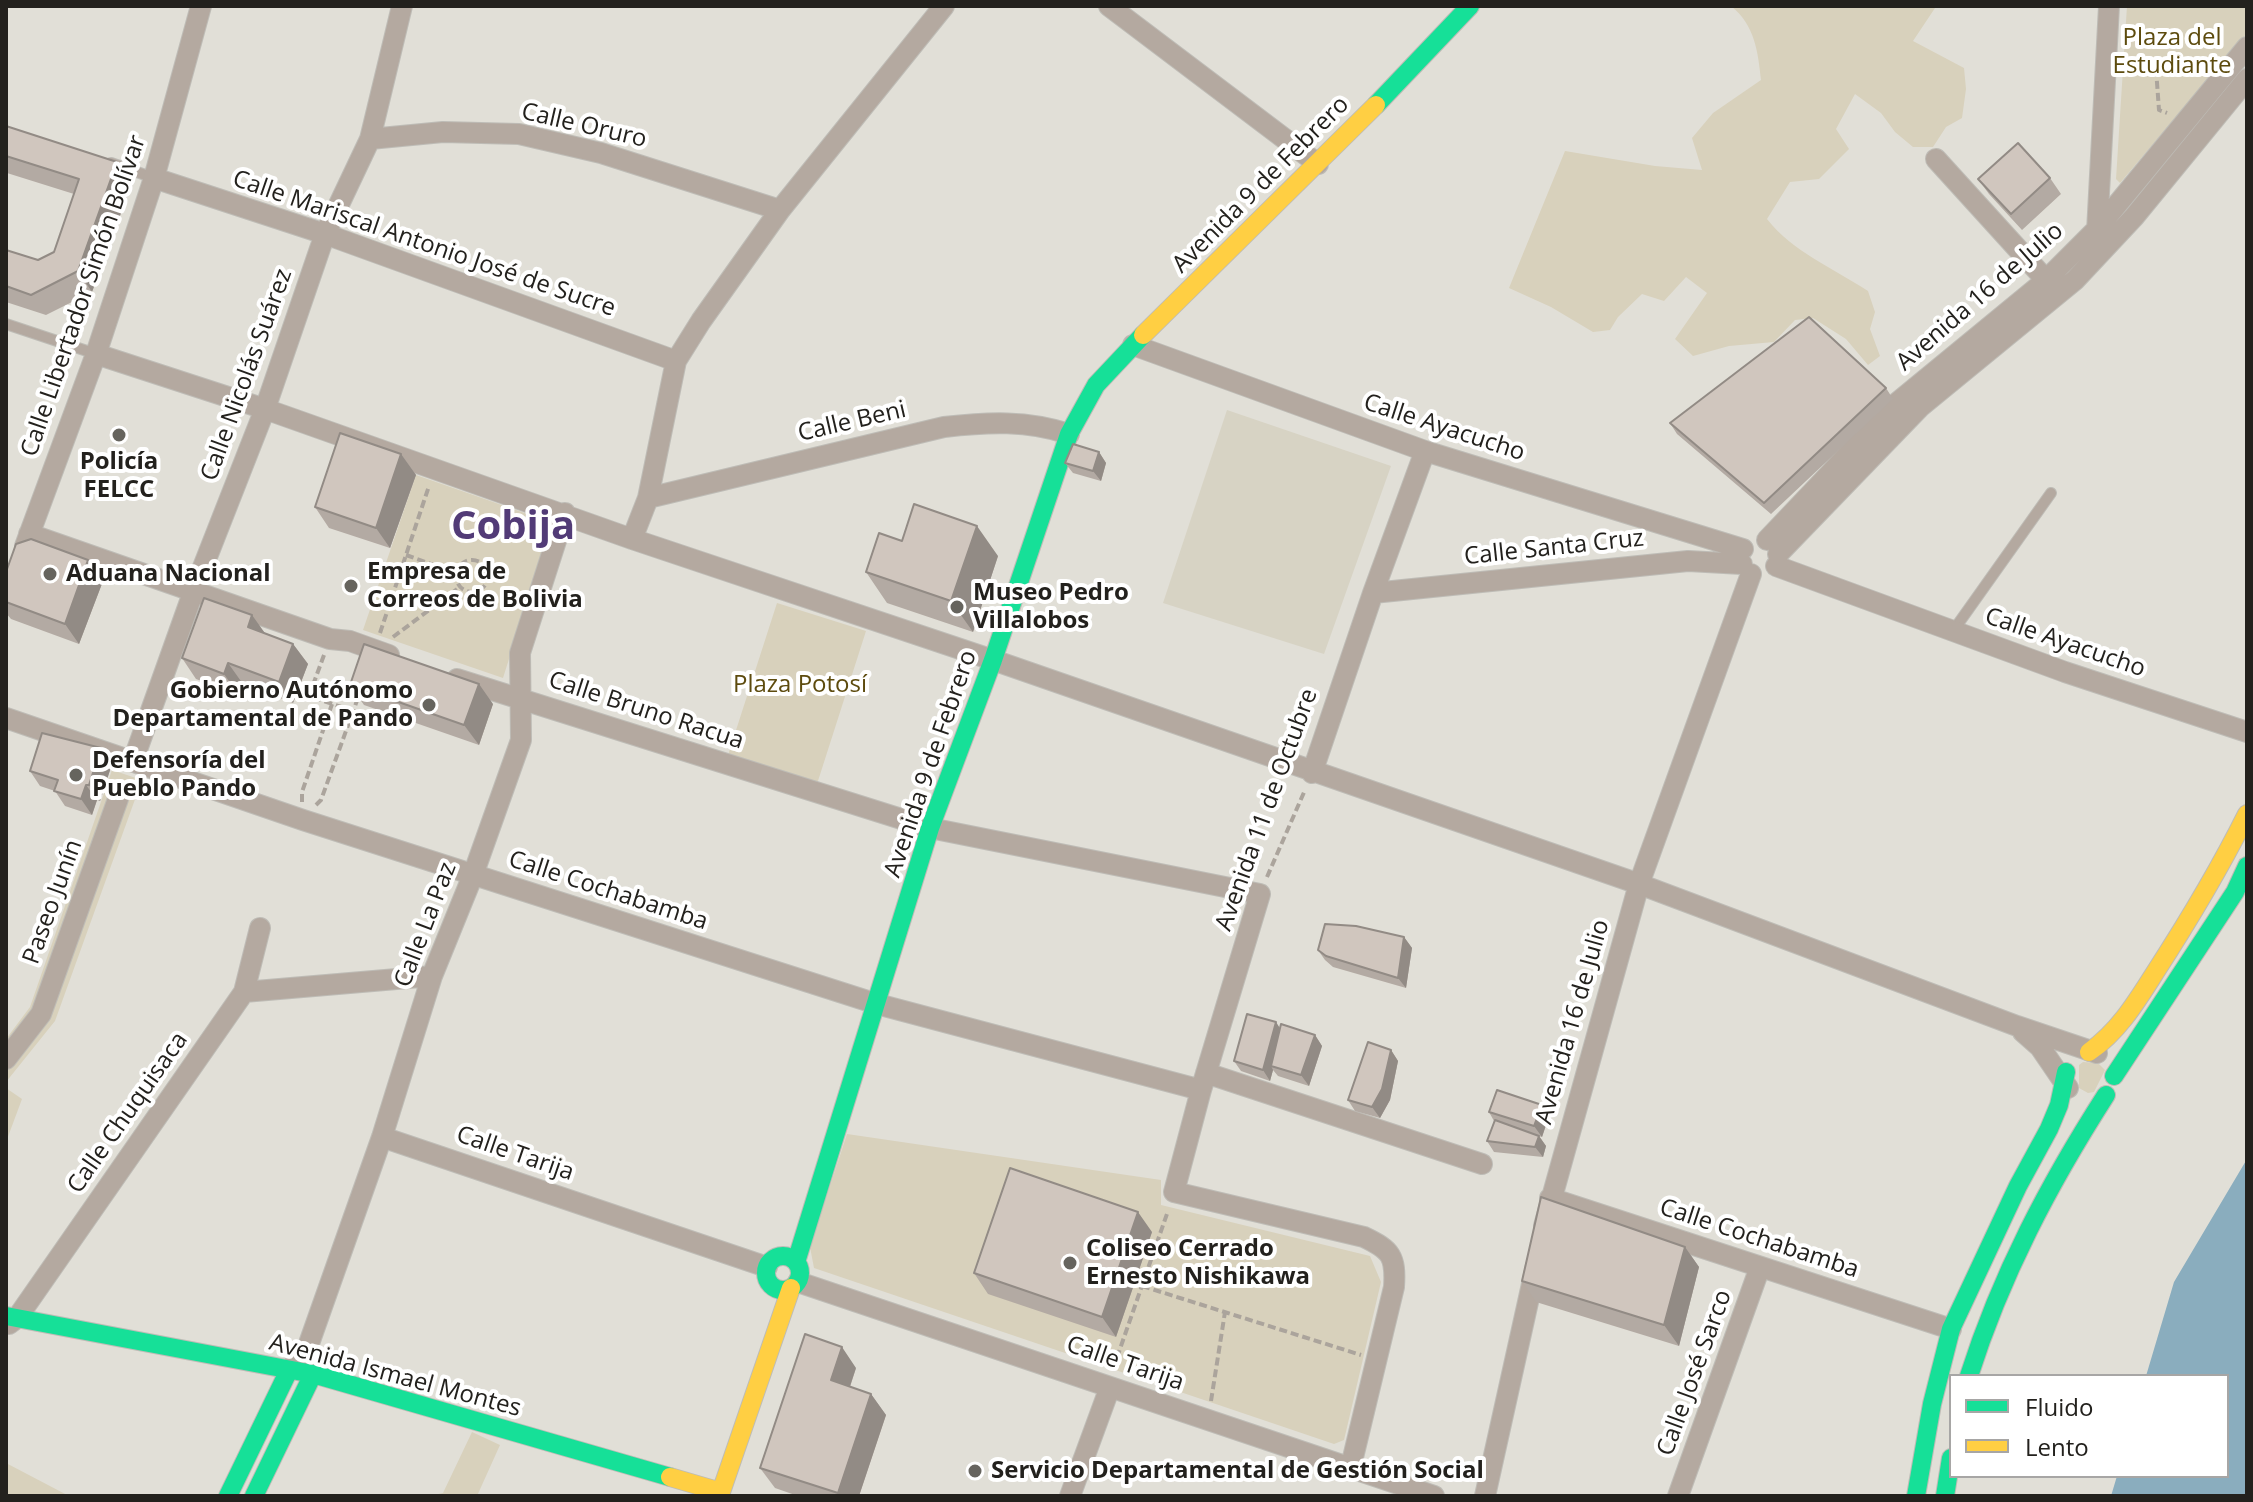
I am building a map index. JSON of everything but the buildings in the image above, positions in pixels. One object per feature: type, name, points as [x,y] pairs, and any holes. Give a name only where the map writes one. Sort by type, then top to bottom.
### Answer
[{"type":"main road","name":"Avenida 9 de Febrero","points":[[994,598],[1060,426],[1311,159],[1445,6]]},
{"type":"main road","name":"Avenida 9 de Febrero","points":[[1106,347],[1441,39],[1470,6]]},
{"type":"main road","name":"Avenida 9 de Febrero","points":[[721,1492],[862,999],[930,828],[979,656],[1060,426]]},
{"type":"main road","points":[[1916,1496],[1932,1404],[1951,1329],[2012,1198],[2049,1129],[2074,1058],[2092,1052],[2122,1023],[2185,928],[2224,862],[2247,814]]},
{"type":"main road","points":[[1970,1374],[1997,1293],[2026,1228],[2057,1171],[2111,1089],[2114,1076],[2235,892],[2247,866]]},
{"type":"main road","points":[[2092,1052],[2109,1061],[2114,1076]]},
{"type":"main road","points":[[2066,1080],[2072,1094],[2085,1101],[2106,1095]]},
{"type":"main road","name":"Avenida 9 de Febrero","points":[[781,1277],[830,1089]]},
{"type":"main road","name":"Avenida Ismael Montes","points":[[10,1320],[313,1374],[703,1479],[721,1492]]},
{"type":"main road","points":[[228,1496],[289,1370]]},
{"type":"main road","points":[[254,1496],[313,1374]]},
{"type":"main road","points":[[1945,1496],[1949,1471]]},
{"type":"street","name":"Calle Libertador Simón Bolívar","points":[[20,560],[96,354],[154,178],[201,6]]},
{"type":"street","name":"Calle Nicolás Suárez","points":[[133,761],[194,590],[265,409],[325,234],[370,139],[402,6]]},
{"type":"street","points":[[632,539],[648,498],[676,361],[780,210],[944,6]]},
{"type":"street","points":[[1109,6],[1311,159]]},
{"type":"street","points":[[2104,249],[2097,229],[2109,6]]},
{"type":"street","name":"Avenida 16 de Julio","points":[[1774,553],[1898,402],[2046,280],[2097,229],[2247,47]]},
{"type":"street","name":"Avenida 16 de Julio","points":[[1774,553],[1920,407],[2075,280],[2134,217],[2247,79]]},
{"type":"street","name":"Calle Oruro","points":[[370,139],[443,132],[519,134],[601,153],[780,210]]},
{"type":"street","points":[[1936,159],[2046,280]]},
{"type":"street","name":"Calle Mariscal Antonio José de Sucre","points":[[154,178],[325,234],[676,361]]},
{"type":"street","name":"Calle Ayacucho","points":[[1133,345],[1745,563]]},
{"type":"street","points":[[96,354],[265,409],[632,539],[1639,884],[2092,1052]]},
{"type":"street","name":"Calle Beni","points":[[648,498],[944,427],[983,422],[1060,426]]},
{"type":"street","name":"Avenida 11 de Octubre","points":[[1312,773],[1425,451]]},
{"type":"street","name":"Calle La Paz","points":[[289,1370],[306,1352],[382,1137],[432,976],[473,875],[521,740],[523,699],[520,653],[565,513]]},
{"type":"street","points":[[29,534],[330,639],[350,641],[403,660]]},
{"type":"street","points":[[1755,539],[1774,553],[1763,576],[1745,563],[1755,539]]},
{"type":"street","name":"Calle Ayacucho","points":[[1774,553],[1953,631],[2247,732]]},
{"type":"street","name":"Calle Santa Cruz","points":[[1373,593],[1688,561],[1745,563]]},
{"type":"street","name":"Avenida 16 de Julio","points":[[1485,1496],[1550,1198],[1639,884],[1745,563]]},
{"type":"street","name":"Calle Bruno Racua","points":[[431,670],[488,691],[523,699],[930,828],[1260,894]]},
{"type":"street","name":"Calle Cochabamba","points":[[6,718],[303,820],[862,999],[1204,1081],[1482,1164]]},
{"type":"street","name":"Paseo Junín","points":[[6,1059],[41,1014],[118,799]]},
{"type":"street","name":"Avenida 11 de Octubre","points":[[1174,1192],[1260,894]]},
{"type":"street","name":"Calle Chuquisaca","points":[[10,1320],[244,992],[260,928]]},
{"type":"street","points":[[244,992],[432,976]]},
{"type":"street","points":[[2017,1026],[2040,1047],[2066,1080]]},
{"type":"street","name":"Calle Tarija","points":[[382,1137],[781,1277],[1434,1496]]},
{"type":"street","points":[[1174,1192],[1364,1237],[1385,1248],[1395,1265],[1394,1287],[1350,1470]]},
{"type":"street","name":"Calle Cochabamba","points":[[1550,1198],[1951,1329]]},
{"type":"street","name":"Calle José Sarco","points":[[1678,1496],[1760,1267]]},
{"type":"street","points":[[306,1352],[313,1374]]},
{"type":"street","points":[[1070,1496],[1110,1387]]},
{"type":"lane","points":[[95,157],[154,178]]},
{"type":"lane","points":[[6,324],[96,354]]},
{"type":"lane","points":[[1953,631],[2051,493]]},
{"type":"path","points":[[2156,69],[2159,110],[2176,118]]},
{"type":"path","points":[[406,555],[456,573]]},
{"type":"path","points":[[471,560],[481,564],[487,572],[486,582],[480,590],[470,592],[460,587],[456,573],[462,564],[471,560]]},
{"type":"path","points":[[375,650],[460,587]]},
{"type":"path","points":[[330,639],[309,696],[353,711]]},
{"type":"path","points":[[303,820],[302,792],[332,704]]},
{"type":"path","name":"Avenida 11 de Octubre","points":[[1260,894],[1312,773]]},
{"type":"path","points":[[6,1111],[6,1119]]},
{"type":"path","points":[[1110,1387],[1174,1192]]},
{"type":"path","points":[[1142,1286],[1375,1359]]},
{"type":"path","points":[[1208,1420],[1225,1312]]},
{"type":"shaded area","points":[[1227,410],[1391,466],[1324,654],[1163,603]]},
{"type":"green space","points":[[1731,6],[1942,6],[1935,8],[1913,41],[1964,68],[1966,89],[1962,118],[1946,127],[1933,147],[1913,147],[1895,132],[1881,113],[1855,94],[1836,129],[1849,149],[1819,179],[1790,182],[1767,219],[1801,250],[1868,291],[1875,312],[1870,329],[1880,356],[1868,365],[1846,339],[1813,318],[1795,320],[1774,342],[1729,346],[1693,356],[1675,339],[1707,293],[1686,277],[1664,301],[1642,294],[1618,317],[1610,330],[1593,332],[1551,307],[1509,288],[1565,151],[1655,166],[1702,170],[1692,138],[1713,113],[1761,80],[1757,49],[1750,30]]},
{"type":"green space","name":"Plaza del Estudiante","points":[[2127,6],[2247,6],[2247,33],[2120,183],[2116,179]]},
{"type":"green space","points":[[416,475],[539,518],[548,526],[548,535],[503,678],[363,630]]},
{"type":"green space","name":"Plaza Potosí","points":[[777,603],[866,631],[817,784],[728,755]]},
{"type":"green space","points":[[112,770],[142,780],[55,1021],[6,1082],[6,1039],[30,1007]]},
{"type":"green space","points":[[2083,1062],[2098,1063],[2105,1070],[2094,1092],[2088,1093],[2079,1088],[2079,1065]]},
{"type":"green space","points":[[6,1088],[22,1099],[6,1142]]},
{"type":"green space","points":[[847,1134],[1161,1180],[1161,1205],[1370,1256],[1381,1282],[1344,1440],[1334,1444],[814,1268],[810,1247]]},
{"type":"green space","points":[[472,1432],[500,1445],[477,1496],[429,1496],[443,1493]]},
{"type":"green space","points":[[6,1463],[69,1496],[6,1496]]},
{"type":"water","points":[[2247,1159],[2247,1496],[2111,1496],[2116,1478],[2229,1478],[2229,1374],[2147,1374],[2174,1282]]},
{"type":"traffic: fast","points":[[1376,105],[1470,6]]},
{"type":"traffic: fast","points":[[796,1262],[930,828],[993,660],[1069,434],[1096,385],[1143,335]]},
{"type":"traffic: fast","points":[[2114,1076],[2235,892],[2247,866]]},
{"type":"traffic: fast","points":[[1916,1496],[1932,1404],[1951,1329],[2018,1186],[2049,1129],[2059,1105],[2066,1072]]},
{"type":"traffic: fast","points":[[1970,1374],[1996,1302],[2028,1231],[2106,1095]]},
{"type":"traffic: fast","points":[[783,1256],[795,1261],[800,1273],[795,1285],[783,1290],[771,1285],[766,1273],[771,1261],[783,1256]]},
{"type":"traffic: fast","points":[[6,1316],[313,1374],[670,1477]]},
{"type":"traffic: fast","points":[[228,1496],[289,1370]]},
{"type":"traffic: fast","points":[[254,1496],[313,1374]]},
{"type":"traffic: fast","points":[[1945,1496],[1949,1471]]},
{"type":"traffic: slow","points":[[1143,335],[1376,105]]},
{"type":"traffic: slow","points":[[2089,1052],[2127,1015],[2142,993],[2204,894],[2247,814]]},
{"type":"traffic: slow","points":[[670,1477],[721,1492],[791,1288]]},
{"type":"place","name":"Policía FELCC","points":[[119,435]]},
{"type":"place","name":"Aduana Nacional","points":[[50,574]]},
{"type":"place","name":"Empresa de Correos de Bolivia","points":[[351,586]]},
{"type":"place","name":"Museo Pedro Villalobos","points":[[957,607]]},
{"type":"place","name":"Gobierno Autónomo Departamental de Pando","points":[[429,705]]},
{"type":"place","name":"Defensoría del Pueblo Pando","points":[[76,775]]},
{"type":"place","name":"Coliseo Cerrado Ernesto Nishikawa","points":[[1070,1263]]},
{"type":"place","name":"Servicio Departamental de Gestión Social","points":[[975,1471]]},
{"type":"district","name":"Cobija","points":[[513,528]]}]
